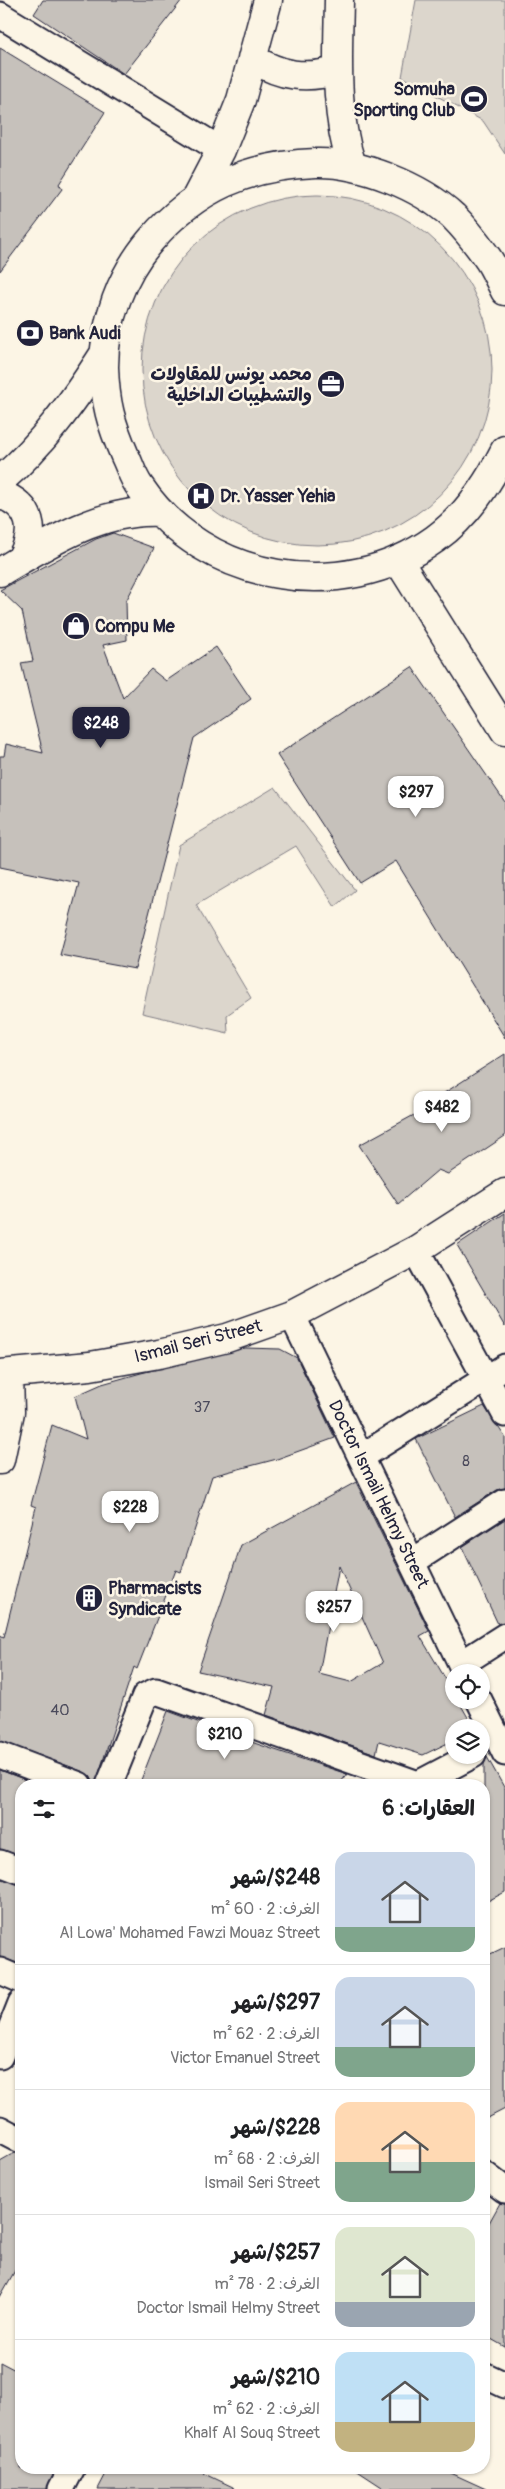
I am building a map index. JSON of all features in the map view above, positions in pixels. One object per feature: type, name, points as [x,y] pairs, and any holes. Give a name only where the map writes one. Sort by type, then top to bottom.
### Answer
[{"type":"main road","points":[[196,198],[221,150],[242,100],[268,0]]},
{"type":"main road","points":[[339,0],[339,115],[344,141],[352,166]]},
{"type":"main road","points":[[252,58],[271,69],[293,76],[316,75],[338,70]]},
{"type":"main road","points":[[505,291],[488,258],[452,216],[405,184],[352,166],[325,163],[298,164],[263,169],[221,184],[196,198],[166,223],[140,253],[121,287],[109,324],[104,354],[105,390],[111,424],[138,485],[159,512],[192,540],[223,558],[273,574],[305,578],[337,577],[369,571],[398,560],[434,539],[465,512],[498,475],[505,450]]},
{"type":"main road","points":[[0,481],[31,454],[55,426],[104,354]]},
{"type":"main road","points":[[0,494],[14,500],[20,506],[25,512],[31,528],[30,544],[11,566]]},
{"type":"main road","points":[[11,566],[64,536],[108,517],[142,511],[159,512]]},
{"type":"main road","points":[[398,560],[505,731]]},
{"type":"main road","name":"Ismail Seri Street","points":[[0,1460],[10,1412],[4,1374],[90,1366],[159,1354],[227,1338],[292,1315],[416,1250],[505,1193]]},
{"type":"street","points":[[0,15],[221,150]]},
{"type":"street","points":[[416,1250],[496,1373],[505,1414]]},
{"type":"street","name":"Doctor Ismail Helmy Street","points":[[292,1315],[461,1664]]},
{"type":"street","points":[[361,1457],[496,1373]]},
{"type":"street","points":[[412,1562],[505,1502]]},
{"type":"street","points":[[468,1664],[505,1636]]},
{"type":"street","points":[[111,1779],[145,1696],[152,1691],[403,1779]]},
{"type":"street","points":[[482,1709],[495,1749]]},
{"type":"street","points":[[0,1755],[63,1779]]},
{"type":"street","points":[[427,1779],[456,1764]]},
{"type":"street","points":[[0,1863],[15,1869]]},
{"type":"street","points":[[0,1971],[15,1977]]},
{"type":"street","points":[[0,2056],[15,2018]]},
{"type":"street","points":[[0,2129],[15,2137]]},
{"type":"street","points":[[61,2489],[69,2474]]},
{"type":"shaded area","name":"Somuha Sporting Club","points":[[416,0],[505,0],[505,154],[483,121],[402,77]]},
{"type":"shaded area","points":[[317,195],[334,196],[368,203],[399,216],[428,235],[452,259],[471,288],[484,319],[491,353],[491,387],[484,421],[471,452],[452,481],[428,505],[399,524],[368,537],[334,544],[317,545],[300,544],[266,537],[235,524],[206,505],[182,481],[163,452],[150,421],[143,387],[142,370],[143,353],[150,319],[163,288],[182,259],[206,235],[235,216],[266,203],[300,196]]},
{"type":"shaded area","points":[[275,787],[355,890],[335,907],[296,846],[196,905],[251,998],[227,1015],[228,1033],[142,1013],[179,845]]},
{"type":"building","points":[[43,0],[182,0],[124,74],[34,14]]},
{"type":"building","points":[[0,48],[105,112],[59,184],[62,189],[0,271]]},
{"type":"building","points":[[113,533],[154,548],[126,601],[127,640],[103,645],[123,698],[151,669],[166,681],[216,647],[251,699],[194,738],[135,969],[60,955],[79,883],[0,867],[0,756],[4,756],[6,744],[43,753],[21,663],[33,661],[22,611],[0,590],[96,539]]},
{"type":"building","points":[[412,667],[505,802],[505,1038],[396,861],[360,883],[277,755]]},
{"type":"building","points":[[505,1054],[505,1136],[448,1174],[438,1170],[398,1204],[359,1145],[425,1109],[424,1106]]},
{"type":"building","points":[[505,1213],[505,1327],[457,1245]]},
{"type":"building","points":[[245,1348],[280,1349],[297,1358],[335,1438],[277,1459],[212,1476],[181,1572],[176,1570],[137,1669],[134,1667],[97,1779],[92,1779],[84,1772],[0,1741],[0,1635],[4,1637],[36,1507],[31,1505],[52,1425],[86,1439],[75,1396],[102,1384]]},
{"type":"building","points":[[484,1406],[505,1437],[505,1488],[497,1490],[455,1517],[416,1439]]},
{"type":"building","points":[[356,1482],[429,1631],[420,1636],[445,1678],[445,1709],[463,1709],[469,1719],[445,1719],[445,1744],[423,1755],[379,1741],[376,1754],[266,1715],[274,1687],[198,1671],[241,1545]],"holes":[[[339,1566],[383,1663],[351,1682],[319,1674]]]},
{"type":"building","points":[[505,1519],[505,1622],[498,1624],[462,1547]]},
{"type":"building","points":[[168,1711],[257,1744],[347,1774],[343,1779],[141,1779]]},
{"type":"building","points":[[490,1762],[505,1789],[505,1892],[490,1900],[490,1779],[484,1779],[484,1764],[490,1764]]},
{"type":"building","points":[[0,1770],[23,1779],[15,1779],[15,1854],[0,1849]]},
{"type":"building","points":[[0,1878],[15,1883],[15,1962],[0,1957]]},
{"type":"building","points":[[505,1947],[505,2109],[490,2117],[490,1954]]},
{"type":"building","points":[[15,2153],[15,2271],[0,2297],[0,2161]]},
{"type":"building","points":[[500,2203],[505,2204],[505,2347],[490,2338],[490,2221]]},
{"type":"building","points":[[0,2362],[15,2370],[15,2474],[53,2474],[47,2489],[0,2489]]},
{"type":"building","points":[[106,2474],[206,2474],[237,2489],[98,2489]]},
{"type":"building","points":[[362,2474],[453,2474],[486,2489],[385,2489]]},
{"type":"place","name":"Somuha Sporting Club","points":[[474,99]]},
{"type":"place","name":"Bank Audi","points":[[30,333]]},
{"type":"place","name":"محمد يونس للمقاولات والتشطيبات الداخلية","points":[[331,384]]},
{"type":"place","name":"Dr. Yasser Yehia","points":[[201,496]]},
{"type":"place","name":"Compu Me","points":[[76,626]]},
{"type":"place","name":"Pharmacists Syndicate","points":[[89,1598]]}]
